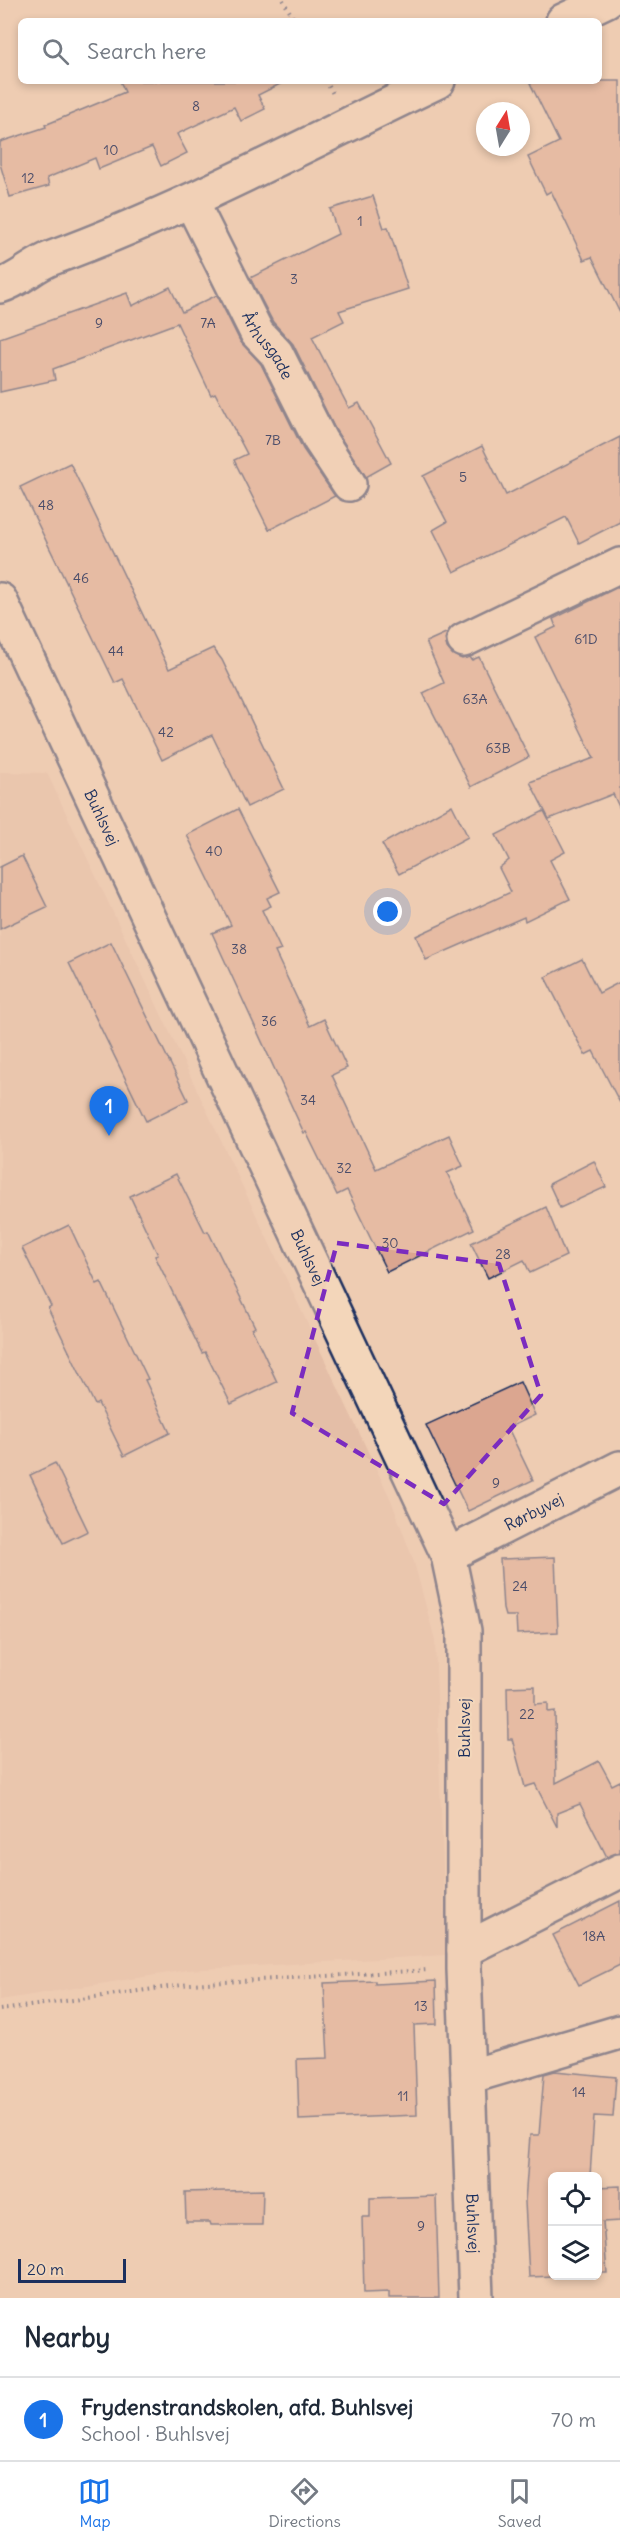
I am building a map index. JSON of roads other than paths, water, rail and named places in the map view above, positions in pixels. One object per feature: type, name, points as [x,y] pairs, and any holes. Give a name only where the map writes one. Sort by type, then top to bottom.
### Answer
[{"type":"street","points":[[569,18],[607,0]]},
{"type":"street","points":[[0,286],[13,282],[38,264],[120,233],[191,201],[432,84]]},
{"type":"street","name":"Århusgade","points":[[191,201],[257,333],[276,353],[320,440],[349,484]]},
{"type":"street","points":[[0,262],[38,264]]},
{"type":"street","points":[[464,640],[620,565]]},
{"type":"street","name":"Buhlsvej","points":[[0,600],[448,1556],[464,1631],[464,1960],[476,2298]]},
{"type":"street","name":"Rørbyvej","points":[[448,1556],[620,1468]]},
{"type":"street","points":[[464,1960],[620,1871]]},
{"type":"street","points":[[468,2077],[620,2032]]},
{"type":"place","name":"Frydenstrandskolen, afd. Buhlsvej","points":[[109,1136]]}]
